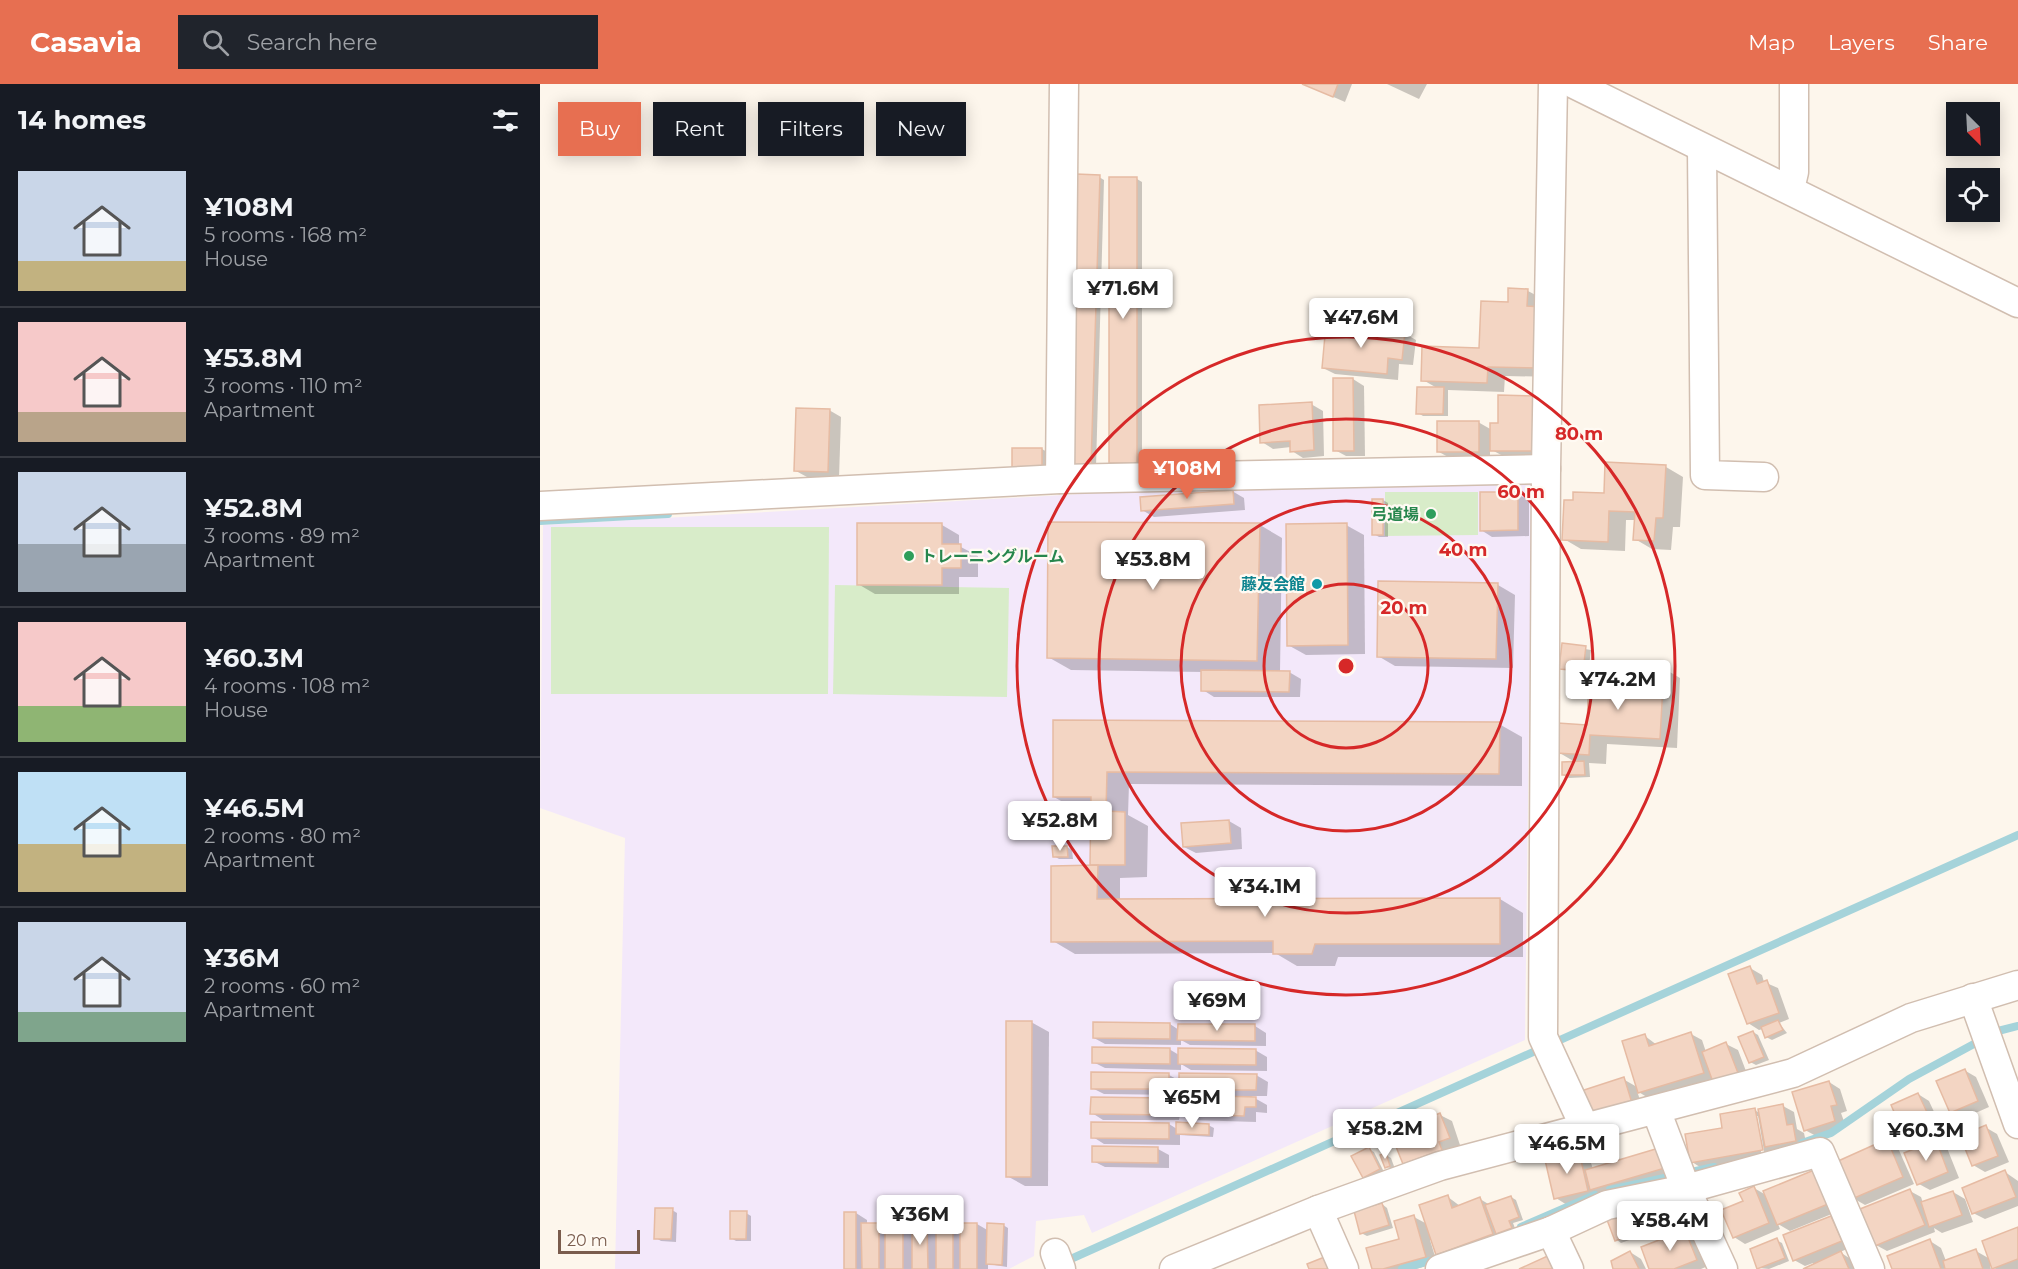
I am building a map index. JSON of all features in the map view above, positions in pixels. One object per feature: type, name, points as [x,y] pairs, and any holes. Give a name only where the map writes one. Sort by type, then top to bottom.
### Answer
[{"type":"street","points":[[1060,479],[1064,84]]},
{"type":"street","points":[[1553,84],[1546,469],[1543,1026],[1547,1048],[1585,1128]]},
{"type":"street","points":[[1574,84],[1702,149],[1792,181],[2018,303]]},
{"type":"street","points":[[1792,181],[1794,84]]},
{"type":"street","points":[[1702,149],[1705,475],[1764,477]]},
{"type":"street","points":[[541,506],[1060,479],[1546,469]]},
{"type":"street","points":[[1174,1269],[1318,1210],[1440,1166],[1793,1073],[1911,1018],[2018,985]]},
{"type":"street","points":[[1973,998],[2018,1124]]},
{"type":"street","points":[[1656,1110],[1681,1178],[1723,1269]]},
{"type":"street","points":[[1440,1269],[1551,1231],[1607,1206],[1681,1178],[1820,1152],[1870,1269]]},
{"type":"street","points":[[1318,1210],[1344,1269]]},
{"type":"street","points":[[1551,1231],[1569,1269]]},
{"type":"shaded area","points":[[1532,480],[1525,1040],[1092,1233],[1084,1215],[1036,1221],[1034,1256],[1009,1269],[615,1269],[625,838],[540,808],[543,525],[1253,484]]},
{"type":"green space","name":"弓道場","points":[[1385,492],[1478,492],[1478,535],[1385,536]]},
{"type":"green space","points":[[551,527],[829,527],[828,694],[551,694]]},
{"type":"green space","points":[[835,585],[1009,588],[1007,697],[833,694]]},
{"type":"building","points":[[1302,84],[1338,84],[1333,97]]},
{"type":"building","points":[[1076,174],[1100,175],[1091,466],[1067,466]]},
{"type":"building","points":[[1109,177],[1137,177],[1137,463],[1109,463]]},
{"type":"building","points":[[1508,288],[1528,289],[1527,306],[1543,307],[1540,368],[1488,367],[1487,383],[1421,381],[1422,346],[1479,348],[1481,301],[1508,302]]},
{"type":"building","points":[[1326,324],[1405,332],[1402,360],[1388,358],[1387,374],[1322,368]]},
{"type":"building","points":[[1333,378],[1353,378],[1354,451],[1333,451]]},
{"type":"building","points":[[1417,387],[1444,387],[1443,414],[1416,414]]},
{"type":"building","points":[[1498,395],[1539,396],[1538,451],[1490,451],[1490,423],[1498,423]]},
{"type":"building","points":[[1312,402],[1314,450],[1290,452],[1290,441],[1260,443],[1259,405]]},
{"type":"building","points":[[796,408],[830,409],[828,472],[794,471]]},
{"type":"building","points":[[1437,421],[1479,421],[1479,452],[1437,452]]},
{"type":"building","points":[[1012,448],[1042,448],[1042,470],[1012,471]]},
{"type":"building","points":[[1605,462],[1666,465],[1663,518],[1656,518],[1654,541],[1633,540],[1635,512],[1609,511],[1608,542],[1562,540],[1564,500],[1573,500],[1573,492],[1604,493]]},
{"type":"building","points":[[1233,490],[1234,504],[1141,511],[1140,497]]},
{"type":"building","points":[[1480,492],[1518,492],[1518,530],[1480,531]]},
{"type":"building","points":[[1372,499],[1383,499],[1383,535],[1372,535]]},
{"type":"building","points":[[1048,522],[1260,523],[1257,661],[1047,658]]},
{"type":"building","name":"トレーニングルーム","points":[[857,523],[942,523],[942,544],[961,544],[961,568],[942,568],[942,585],[857,585]]},
{"type":"building","name":"藤友会館","points":[[1347,523],[1348,645],[1287,646],[1286,524]]},
{"type":"building","points":[[1378,581],[1498,583],[1496,659],[1377,657]]},
{"type":"building","points":[[1562,643],[1586,646],[1583,671],[1559,669]]},
{"type":"building","points":[[1628,665],[1664,667],[1660,739],[1590,735],[1589,755],[1556,753],[1558,723],[1587,725],[1589,680],[1626,682]]},
{"type":"building","points":[[1201,670],[1290,671],[1289,692],[1201,691]]},
{"type":"building","points":[[1053,720],[1500,722],[1499,774],[1107,772],[1106,811],[1125,812],[1125,865],[1090,865],[1091,797],[1053,797]]},
{"type":"building","points":[[1584,761],[1585,775],[1562,775],[1562,762]]},
{"type":"building","points":[[1048,811],[1078,812],[1078,836],[1048,836]]},
{"type":"building","points":[[1229,820],[1231,843],[1183,847],[1181,823]]},
{"type":"building","points":[[1052,846],[1067,846],[1068,857],[1053,857]]},
{"type":"building","points":[[1098,865],[1097,899],[1500,898],[1500,944],[1315,944],[1312,954],[1273,954],[1273,941],[1051,942],[1051,866]]},
{"type":"building","points":[[1750,966],[1757,984],[1767,980],[1779,1013],[1747,1024],[1728,974]]},
{"type":"building","points":[[1778,1020],[1783,1030],[1765,1038],[1761,1027]]},
{"type":"building","points":[[1006,1021],[1032,1021],[1031,1177],[1006,1177]]},
{"type":"building","points":[[1093,1022],[1170,1023],[1170,1039],[1093,1038]]},
{"type":"building","points":[[1178,1024],[1255,1024],[1255,1041],[1177,1040]]},
{"type":"building","points":[[1753,1031],[1764,1057],[1749,1063],[1738,1037]]},
{"type":"building","points":[[1691,1032],[1704,1073],[1638,1093],[1622,1041],[1645,1034],[1649,1046]]},
{"type":"building","points":[[1726,1042],[1738,1073],[1713,1082],[1702,1052]]},
{"type":"building","points":[[1092,1047],[1170,1048],[1170,1064],[1092,1063]]},
{"type":"building","points":[[1178,1048],[1256,1049],[1256,1065],[1178,1064]]},
{"type":"building","points":[[1965,1069],[1978,1101],[1950,1113],[1936,1081]]},
{"type":"building","points":[[1091,1072],[1169,1073],[1169,1089],[1091,1089]]},
{"type":"building","points":[[1179,1073],[1257,1074],[1256,1090],[1179,1090]]},
{"type":"building","points":[[1624,1077],[1632,1103],[1589,1117],[1581,1091]]},
{"type":"building","points":[[1829,1081],[1837,1105],[1831,1106],[1835,1121],[1804,1131],[1792,1092]]},
{"type":"building","points":[[1918,1093],[1932,1123],[1904,1135],[1891,1105]]},
{"type":"building","points":[[1178,1095],[1256,1097],[1256,1107],[1245,1107],[1244,1116],[1178,1114]]},
{"type":"building","points":[[1091,1097],[1169,1098],[1168,1115],[1090,1114]]},
{"type":"building","points":[[1783,1104],[1787,1125],[1793,1124],[1796,1141],[1765,1147],[1758,1109]]},
{"type":"building","points":[[1755,1108],[1763,1150],[1690,1163],[1685,1134],[1722,1128],[1720,1114]]},
{"type":"building","points":[[1424,1113],[1426,1119],[1440,1113],[1450,1138],[1439,1142],[1442,1150],[1403,1164],[1388,1127]]},
{"type":"building","points":[[1091,1122],[1169,1123],[1169,1139],[1091,1138]]},
{"type":"building","points":[[1176,1122],[1209,1124],[1209,1135],[1176,1134]]},
{"type":"building","points":[[1986,1125],[1998,1156],[1972,1166],[1960,1136]]},
{"type":"building","points":[[1887,1139],[1903,1177],[1852,1199],[1836,1162]]},
{"type":"building","points":[[1936,1140],[1948,1172],[1917,1185],[1904,1153]]},
{"type":"building","points":[[1092,1146],[1158,1147],[1158,1163],[1092,1162]]},
{"type":"building","points":[[1369,1147],[1380,1169],[1363,1178],[1351,1156]]},
{"type":"building","points":[[1659,1148],[1665,1168],[1590,1190],[1585,1170]]},
{"type":"building","points":[[1579,1151],[1588,1191],[1554,1199],[1545,1160]]},
{"type":"building","points":[[1386,1153],[1390,1166],[1385,1168],[1380,1155]]},
{"type":"building","points":[[1819,1168],[1833,1202],[1777,1225],[1763,1191]]},
{"type":"building","points":[[2005,1170],[2016,1197],[1972,1214],[1962,1188]]},
{"type":"building","points":[[1754,1186],[1769,1223],[1733,1238],[1721,1210],[1743,1201],[1739,1193]]},
{"type":"building","points":[[1910,1189],[1925,1225],[1875,1246],[1860,1209]]},
{"type":"building","points":[[1953,1191],[1962,1215],[1929,1227],[1921,1202]]},
{"type":"building","points":[[1448,1195],[1452,1208],[1480,1197],[1493,1234],[1436,1255],[1419,1205]]},
{"type":"building","points":[[1511,1196],[1519,1217],[1509,1221],[1512,1228],[1496,1234],[1485,1205]]},
{"type":"building","points":[[1382,1203],[1389,1225],[1360,1234],[1354,1211]]},
{"type":"building","points":[[655,1208],[673,1208],[671,1239],[654,1239]]},
{"type":"building","points":[[730,1211],[747,1211],[746,1239],[730,1239]]},
{"type":"building","points":[[844,1212],[856,1212],[856,1269],[844,1269]]},
{"type":"building","points":[[1414,1215],[1426,1257],[1383,1269],[1372,1269],[1366,1248],[1399,1239],[1394,1221]]},
{"type":"building","points":[[1619,1215],[1627,1236],[1615,1241],[1607,1220]]},
{"type":"building","points":[[1831,1216],[1842,1241],[1793,1261],[1783,1235]]},
{"type":"building","points":[[861,1223],[879,1223],[879,1269],[862,1269]]},
{"type":"building","points":[[903,1223],[903,1269],[885,1269],[885,1224]]},
{"type":"building","points":[[912,1223],[927,1223],[928,1269],[912,1269]]},
{"type":"building","points":[[936,1223],[953,1223],[953,1269],[936,1269]]},
{"type":"building","points":[[960,1223],[977,1223],[977,1269],[960,1269]]},
{"type":"building","points":[[987,1223],[1004,1224],[1002,1265],[986,1264]]},
{"type":"building","points":[[2018,1227],[2018,1259],[1992,1269],[1982,1241]]},
{"type":"building","points":[[1685,1230],[1697,1260],[1674,1269],[1649,1269],[1641,1247]]},
{"type":"building","points":[[1777,1238],[1785,1258],[1757,1269],[1750,1249]]},
{"type":"building","points":[[1930,1239],[1941,1269],[1892,1269],[1887,1256]]},
{"type":"building","points":[[1976,1249],[1983,1269],[1945,1269],[1943,1261]]},
{"type":"building","points":[[1630,1251],[1639,1269],[1613,1269],[1611,1261]]},
{"type":"building","points":[[1841,1251],[1849,1269],[1803,1269]]},
{"type":"building","points":[[1552,1254],[1559,1269],[1519,1269]]},
{"type":"building","points":[[1327,1256],[1332,1269],[1309,1269],[1307,1264]]},
{"type":"waterway","points":[[540,521],[668,514]]},
{"type":"waterway","points":[[1073,1258],[2018,835]]},
{"type":"waterway","points":[[1802,1143],[1831,1133],[1909,1079],[1998,1031],[2018,1026]]},
{"type":"waterway","points":[[1610,1190],[1714,1167]]},
{"type":"waterway","points":[[1521,1227],[1595,1195]]},
{"type":"waterway","points":[[1402,1269],[1439,1258]]},
{"type":"place","name":"弓道場","points":[[1431,514]]},
{"type":"place","name":"トレーニングルーム","points":[[909,556]]},
{"type":"place","name":"藤友会館","points":[[1317,584]]}]
